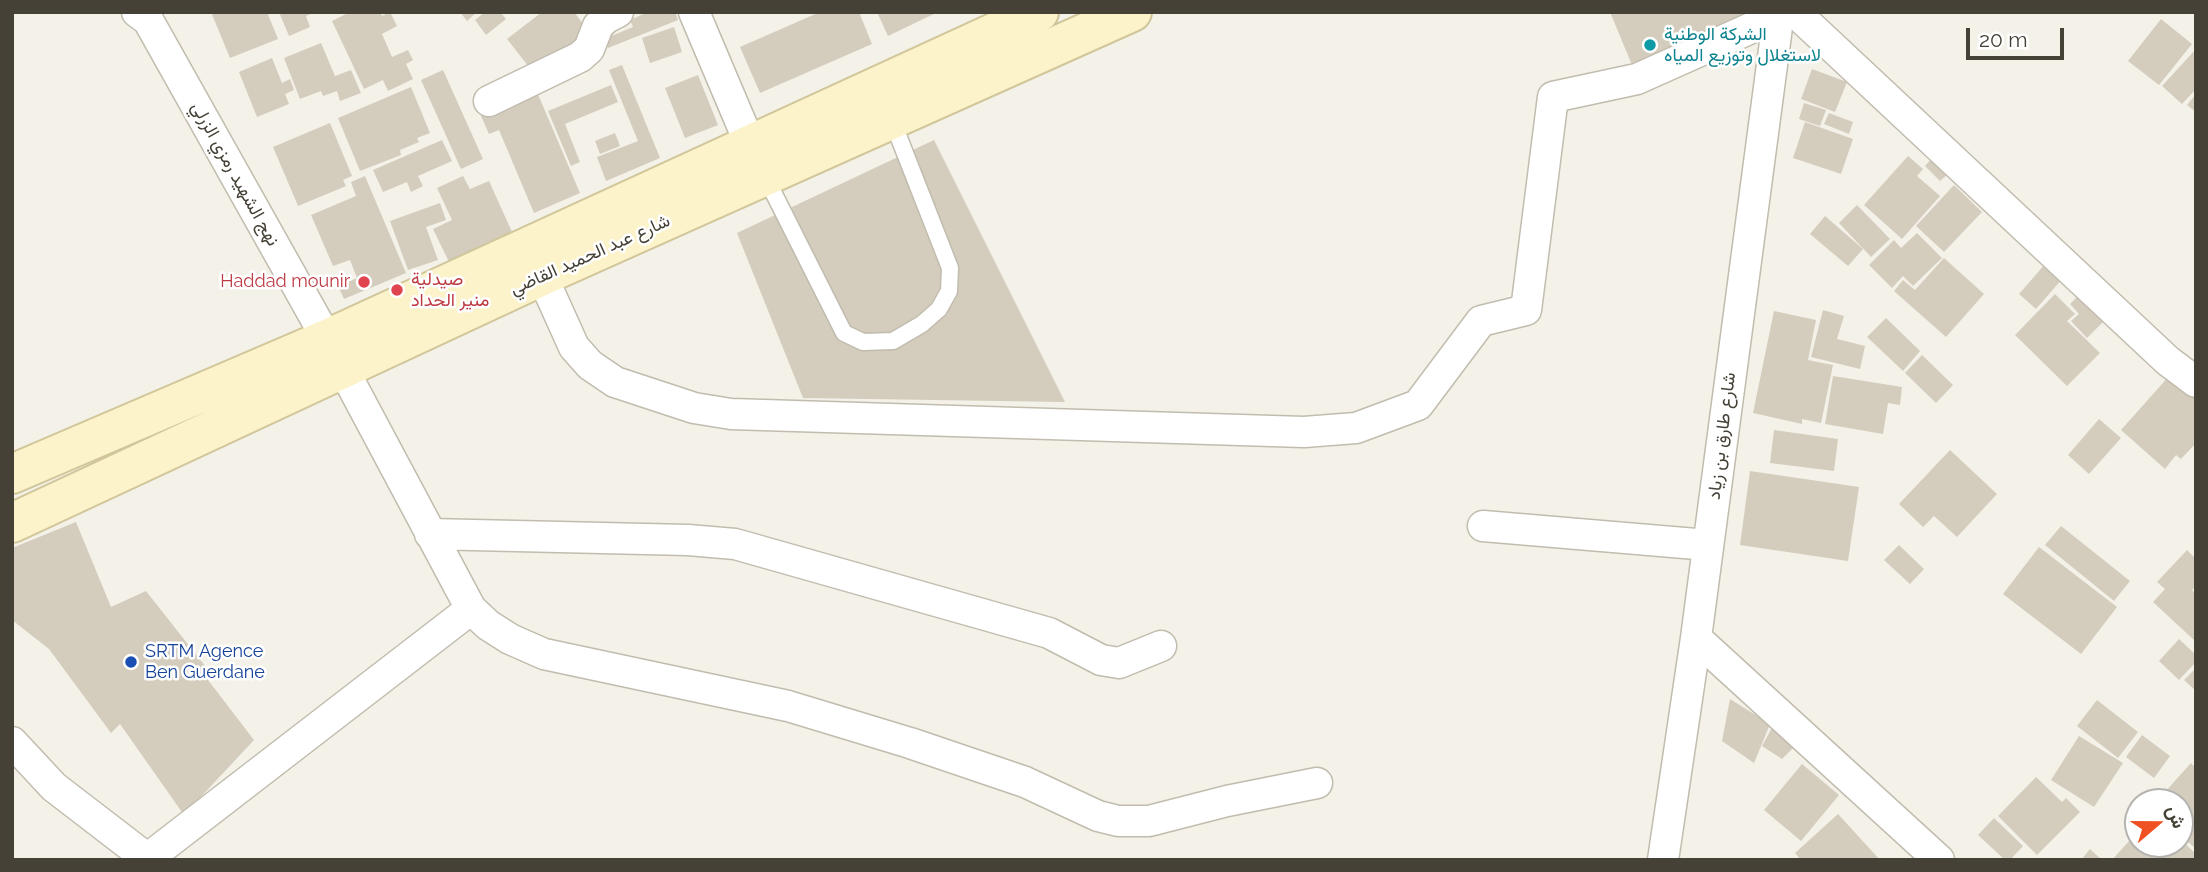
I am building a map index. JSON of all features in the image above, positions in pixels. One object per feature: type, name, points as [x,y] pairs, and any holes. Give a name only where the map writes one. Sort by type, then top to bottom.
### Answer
[{"type":"main road","name":"شارع عبد الحميد القاضي","points":[[12,474],[542,276],[1038,12]]},
{"type":"main road","name":"شارع عبد الحميد القاضي","points":[[12,523],[335,354],[757,161],[892,120],[1132,12]]},
{"type":"street","name":"نهج الشهيد رمزي الزرلي","points":[[137,12],[148,20],[335,354],[471,609]]},
{"type":"street","points":[[489,101],[580,57],[589,49],[598,26],[618,12]]},
{"type":"street","points":[[694,12],[757,161]]},
{"type":"street","points":[[542,276],[574,347],[590,365],[615,382],[694,408],[731,414],[1304,432],[1356,428],[1418,404],[1482,321],[1525,310],[1553,97],[1637,79],[1784,13],[2168,361],[2196,382]]},
{"type":"street","name":"شارع طارق بن زياد","points":[[1663,860],[1784,13]]},
{"type":"street","points":[[1483,526],[1708,545]]},
{"type":"street","points":[[430,534],[688,540],[735,544],[1049,633],[1101,660],[1119,663],[1161,646]]},
{"type":"street","points":[[12,742],[54,787],[148,859],[471,609],[488,625],[510,639],[544,654],[788,706],[1025,782],[1110,820],[1149,821],[1227,801],[1317,783]]},
{"type":"street","points":[[1696,638],[1939,860]]},
{"type":"lane","points":[[757,161],[844,333],[863,342],[893,341],[922,324],[939,309],[950,291],[950,268],[892,120]]},
{"type":"building","points":[[211,12],[267,12],[278,39],[230,58]]},
{"type":"building","points":[[279,12],[315,12],[306,16],[310,27],[289,36]]},
{"type":"building","points":[[350,12],[380,12],[382,16],[390,12],[397,26],[382,34],[392,57],[408,50],[413,60],[406,64],[413,79],[388,91],[383,80],[364,89],[332,21]]},
{"type":"building","points":[[460,12],[477,12],[467,21]]},
{"type":"building","points":[[485,12],[500,12],[506,19],[486,35],[475,20]]},
{"type":"building","points":[[542,12],[574,12],[591,34],[536,76],[507,39]]},
{"type":"building","points":[[648,12],[675,12],[678,20],[608,48],[604,39],[633,27],[630,20]]},
{"type":"building","points":[[820,12],[859,12],[872,44],[760,93],[740,47]]},
{"type":"building","points":[[877,12],[938,12],[888,36]]},
{"type":"building","name":"الشركة الوطنية لاستغلال وتوزيع المياه","points":[[1610,12],[1753,12],[1632,65]]},
{"type":"building","points":[[2161,19],[2192,44],[2159,85],[2128,61]]},
{"type":"building","points":[[674,27],[682,52],[650,63],[642,38]]},
{"type":"building","points":[[321,43],[335,76],[351,70],[361,93],[340,101],[337,91],[323,96],[321,91],[300,99],[284,58]]},
{"type":"building","points":[[2196,49],[2196,89],[2182,104],[2162,86]]},
{"type":"building","points":[[272,58],[282,83],[290,79],[294,90],[285,94],[289,104],[257,117],[239,72]]},
{"type":"building","points":[[622,65],[660,158],[606,181],[597,157],[638,141],[609,70]]},
{"type":"building","points":[[1812,69],[1847,82],[1835,112],[1801,99]]},
{"type":"building","points":[[443,70],[483,159],[461,169],[421,80]]},
{"type":"building","points":[[698,75],[718,125],[685,138],[665,88]]},
{"type":"building","points":[[611,85],[618,102],[565,124],[580,162],[571,166],[548,111]]},
{"type":"building","points":[[411,87],[430,133],[417,138],[419,142],[400,150],[401,155],[360,171],[338,118]]},
{"type":"building","points":[[537,92],[580,193],[534,213],[499,130],[489,134],[481,116]]},
{"type":"building","points":[[2196,94],[2196,112],[2187,105]]},
{"type":"building","points":[[1804,103],[1826,110],[1820,126],[1799,119]]},
{"type":"building","points":[[1829,113],[1853,122],[1849,134],[1824,124]]},
{"type":"building","points":[[1805,122],[1853,139],[1841,174],[1793,158]]},
{"type":"building","points":[[330,123],[352,176],[343,180],[346,186],[298,206],[273,147]]},
{"type":"building","points":[[615,133],[620,146],[600,154],[595,141]]},
{"type":"building","points":[[442,140],[452,161],[418,176],[423,186],[411,192],[407,182],[383,192],[373,170]]},
{"type":"building","points":[[934,140],[1065,402],[803,398],[737,233]]},
{"type":"building","points":[[1908,156],[1923,169],[1917,176],[1940,196],[1902,239],[1864,205]]},
{"type":"building","points":[[1932,158],[1948,174],[1940,181],[1925,166]]},
{"type":"building","points":[[365,176],[406,273],[344,299],[338,286],[357,278],[350,260],[333,266],[311,215],[356,196],[351,182]]},
{"type":"building","points":[[463,176],[470,189],[489,181],[512,232],[449,262],[433,229],[452,220],[437,188]]},
{"type":"building","points":[[1954,185],[1982,212],[1944,252],[1916,226]]},
{"type":"building","points":[[440,203],[446,220],[426,227],[438,260],[408,270],[390,221]]},
{"type":"building","points":[[1857,205],[1890,239],[1871,257],[1839,223]]},
{"type":"building","points":[[1825,216],[1863,249],[1848,266],[1810,234]]},
{"type":"building","points":[[1917,233],[1942,258],[1913,286],[1903,276],[1892,288],[1869,265],[1894,240],[1901,248]]},
{"type":"building","points":[[1944,258],[1984,294],[1946,337],[1894,291],[1903,280],[1915,290]]},
{"type":"building","points":[[2046,263],[2063,278],[2036,309],[2019,294]]},
{"type":"building","points":[[2055,294],[2075,314],[2067,321],[2100,353],[2067,386],[2015,335]]},
{"type":"building","points":[[2079,295],[2104,321],[2087,338],[2071,321],[2079,314],[2070,304]]},
{"type":"building","points":[[1823,310],[1844,316],[1837,339],[1865,346],[1860,369],[1811,357]]},
{"type":"building","points":[[1774,311],[1816,320],[1808,360],[1833,365],[1821,423],[1802,419],[1802,424],[1753,413]]},
{"type":"building","points":[[1886,318],[1920,351],[1903,371],[1867,337]]},
{"type":"building","points":[[1922,355],[1953,385],[1936,403],[1905,373]]},
{"type":"building","points":[[2170,375],[2196,398],[2196,443],[2181,459],[2176,455],[2165,469],[2121,430]]},
{"type":"building","points":[[1833,376],[1902,387],[1900,405],[1888,403],[1883,434],[1825,424]]},
{"type":"building","points":[[2099,419],[2121,438],[2089,474],[2068,455]]},
{"type":"building","points":[[1774,430],[1838,439],[1834,471],[1770,463]]},
{"type":"building","points":[[1950,450],[1997,494],[1957,537],[1934,516],[1923,527],[1899,504]]},
{"type":"building","points":[[1750,471],[1859,487],[1848,561],[1740,545]]},
{"type":"building","name":"SRTM Agence Ben Guerdane","points":[[76,522],[111,607],[146,591],[213,676],[208,680],[254,740],[184,815],[120,724],[111,733],[49,649],[12,620],[12,548]]},
{"type":"building","points":[[2061,526],[2130,581],[2114,601],[2045,545]]},
{"type":"building","points":[[1899,545],[1924,569],[1910,584],[1884,560]]},
{"type":"building","points":[[2039,547],[2117,607],[2081,654],[2003,594]]},
{"type":"building","points":[[2187,550],[2196,559],[2196,586],[2192,590],[2196,594],[2196,642],[2153,602],[2165,589],[2157,582]]},
{"type":"building","points":[[2179,639],[2196,655],[2196,662],[2179,680],[2159,661]]},
{"type":"building","points":[[2196,668],[2196,691],[2184,680]]},
{"type":"building","points":[[1730,699],[1770,724],[1754,763],[1722,741]]},
{"type":"building","points":[[2097,700],[2138,732],[2118,758],[2077,726]]},
{"type":"building","points":[[1774,724],[1796,745],[1782,759],[1762,746]]},
{"type":"building","points":[[2142,735],[2170,756],[2154,778],[2126,757]]},
{"type":"building","points":[[2079,736],[2123,763],[2094,807],[2051,780]]},
{"type":"building","points":[[2191,763],[2196,768],[2196,849],[2194,788],[2169,788]]},
{"type":"building","points":[[1802,764],[1839,795],[1801,841],[1764,810]]},
{"type":"building","points":[[2036,777],[2062,802],[2066,798],[2080,812],[2037,855],[1998,816]]},
{"type":"building","points":[[1838,814],[1880,860],[1801,860],[1795,853]]},
{"type":"building","points":[[1994,818],[2023,846],[2010,860],[2005,860],[1978,835]]},
{"type":"building","points":[[2124,847],[2124,858],[2194,858],[2194,852],[2196,854],[2196,860],[2112,860]]},
{"type":"building","points":[[2090,849],[2102,860],[2081,860]]},
{"type":"place","name":"الشركة الوطنية لاستغلال وتوزيع المياه","points":[[1650,45]]},
{"type":"place","name":"Haddad mounir","points":[[364,282]]},
{"type":"place","name":"صيدلية منير الحداد","points":[[397,290]]},
{"type":"place","name":"SRTM Agence Ben Guerdane","points":[[131,662]]}]
